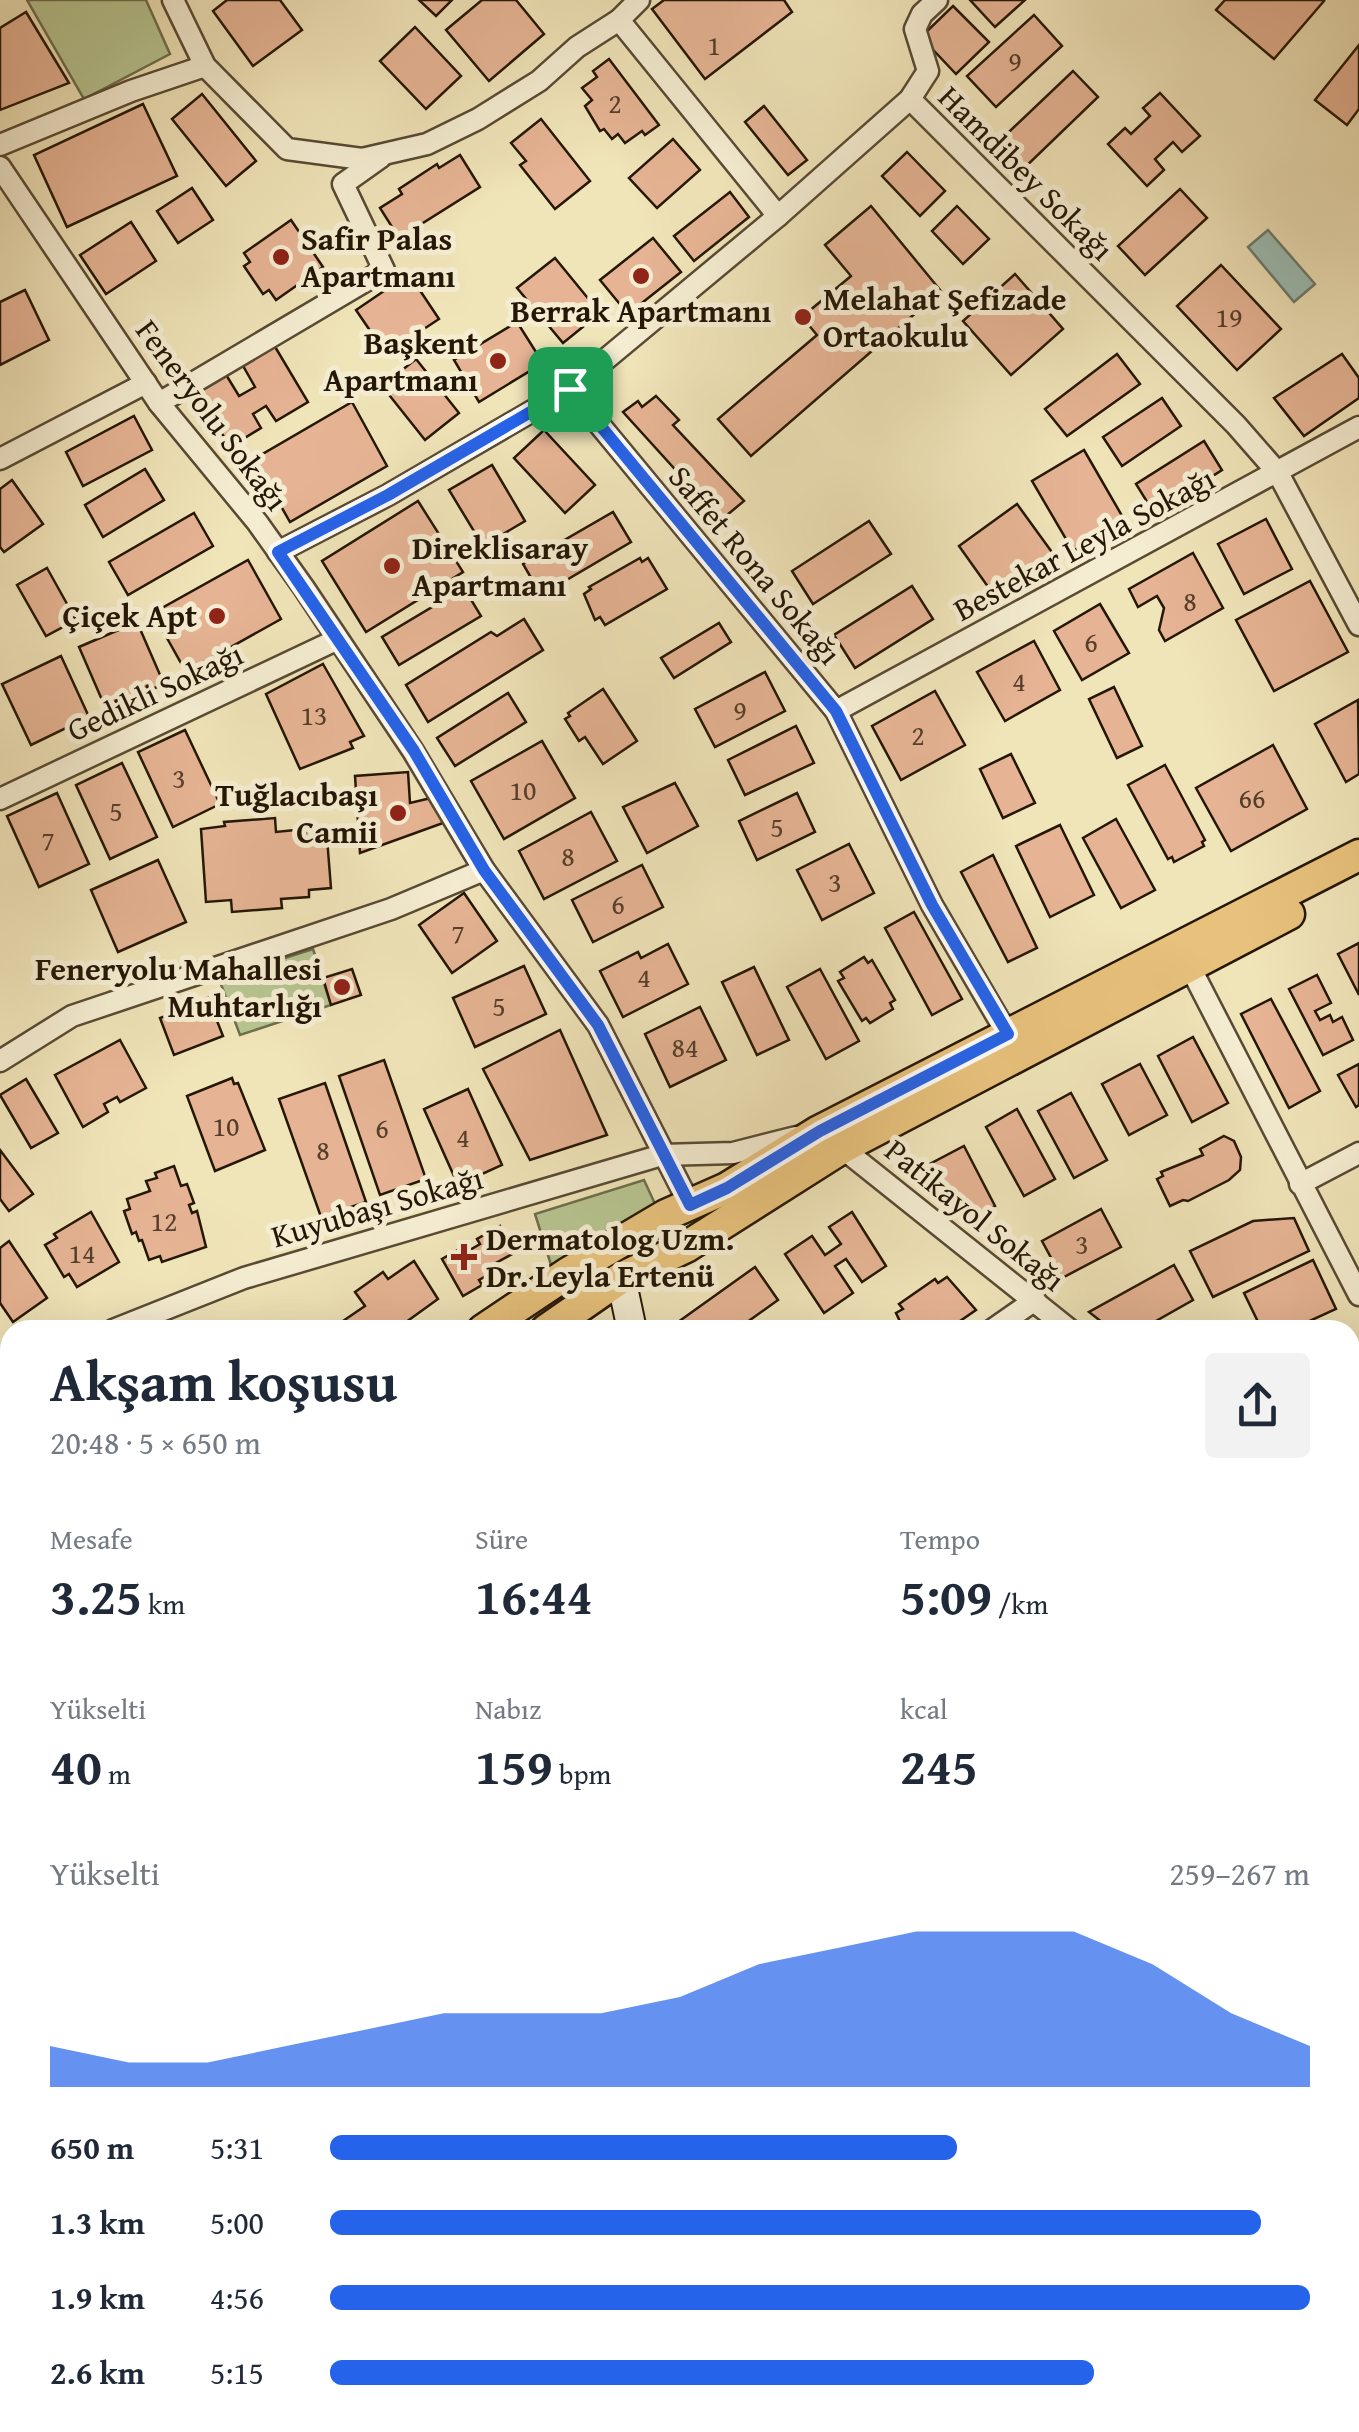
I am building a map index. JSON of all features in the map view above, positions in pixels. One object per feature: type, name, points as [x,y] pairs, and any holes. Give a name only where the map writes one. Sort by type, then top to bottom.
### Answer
[{"type":"main road","points":[[498,1320],[666,1215],[831,1140],[1359,855]]},
{"type":"main road","points":[[1013,1044],[1190,967],[1359,878]]},
{"type":"main road","points":[[561,1320],[622,1278],[734,1217],[831,1140]]},
{"type":"main road","points":[[690,1205],[734,1217]]},
{"type":"street","points":[[173,0],[204,66],[287,149],[362,159],[427,144],[478,119],[538,81],[577,47],[619,20],[638,0]]},
{"type":"street","points":[[910,99],[928,71],[915,28],[922,14],[937,0]]},
{"type":"street","points":[[619,20],[778,216]]},
{"type":"street","points":[[0,145],[131,91],[204,66]]},
{"type":"street","name":"Hamdibey Sokağı","points":[[278,552],[388,495],[570,389],[778,216],[910,99],[1236,426],[1278,473],[1359,626]]},
{"type":"street","points":[[159,403],[384,270],[343,184],[384,154]]},
{"type":"street","name":"Feneryolu Sokağı","points":[[0,167],[159,403],[278,552],[414,751],[484,870],[598,1025],[690,1205]]},
{"type":"street","points":[[0,460],[146,383]]},
{"type":"street","name":"Saffet Rona Sokağı","points":[[570,389],[836,711],[932,905],[1013,1044]]},
{"type":"street","name":"Bestekar Leyla Sokağı","points":[[836,711],[1359,427]]},
{"type":"street","name":"Gedikli Sokağı","points":[[0,800],[336,640]]},
{"type":"street","points":[[0,1061],[72,1016],[391,909],[484,870]]},
{"type":"street","points":[[1190,967],[1359,1296]]},
{"type":"street","name":"Kuyubaşı Sokağı","points":[[138,1320],[244,1278],[662,1156],[734,1153],[831,1140]]},
{"type":"street","name":"Patikayol Sokağı","points":[[831,1140],[1058,1320]]},
{"type":"street","points":[[1300,1184],[1359,1153]]},
{"type":"street","points":[[622,1278],[630,1320]]},
{"type":"street","points":[[1006,1320],[1034,1300]]},
{"type":"green space","points":[[27,0],[146,0],[170,54],[84,99]]},
{"type":"green space","points":[[313,949],[331,1005],[240,1035],[219,979]]},
{"type":"green space","points":[[644,1180],[656,1206],[552,1268],[535,1214]]},
{"type":"water","points":[[1268,230],[1315,284],[1294,302],[1248,247]]},
{"type":"building","points":[[227,0],[280,0],[302,30],[253,66],[213,11]]},
{"type":"building","points":[[419,0],[452,0],[436,16]]},
{"type":"building","points":[[482,0],[516,0],[544,34],[489,81],[446,30]]},
{"type":"building","points":[[664,0],[784,0],[792,12],[705,79],[652,9]]},
{"type":"building","points":[[970,0],[1025,0],[995,27]]},
{"type":"building","points":[[1225,0],[1324,1],[1274,59],[1216,10]]},
{"type":"building","points":[[953,6],[989,42],[956,74],[921,37]]},
{"type":"building","points":[[26,12],[69,83],[0,110],[0,28]]},
{"type":"building","points":[[1034,15],[1062,46],[996,107],[967,76]]},
{"type":"building","points":[[415,27],[461,76],[426,109],[380,61]]},
{"type":"building","points":[[1359,45],[1359,109],[1347,125],[1315,100]]},
{"type":"building","points":[[609,59],[659,125],[625,143],[618,134],[612,139],[604,129],[600,131],[585,106],[592,100],[582,88],[597,77],[593,71]]},
{"type":"building","points":[[1073,71],[1098,97],[1017,175],[991,149]]},
{"type":"building","points":[[1160,93],[1200,136],[1182,152],[1173,142],[1155,159],[1164,170],[1147,186],[1108,144],[1125,128],[1131,134],[1150,116],[1143,108]]},
{"type":"building","points":[[202,94],[256,161],[226,186],[172,119]]},
{"type":"building","points":[[143,104],[177,176],[67,227],[34,155]]},
{"type":"building","points":[[764,106],[807,160],[788,175],[745,122]]},
{"type":"building","points":[[541,119],[590,181],[555,209],[520,165],[526,161],[511,143]]},
{"type":"building","points":[[673,139],[700,170],[657,208],[629,178]]},
{"type":"building","points":[[907,152],[945,191],[920,216],[882,176]]},
{"type":"building","points":[[460,155],[480,187],[399,238],[380,208],[402,194],[399,189],[437,164],[439,168]]},
{"type":"building","points":[[192,188],[213,220],[178,243],[157,211]]},
{"type":"building","points":[[1180,189],[1207,218],[1145,275],[1118,246]]},
{"type":"building","points":[[730,192],[749,217],[694,261],[674,236]]},
{"type":"building","points":[[871,206],[941,291],[751,456],[718,419],[817,335],[802,317],[851,276],[825,245]]},
{"type":"building","points":[[957,206],[989,239],[963,264],[932,231]]},
{"type":"building","name":"Safir Palas Apartmanı","points":[[291,220],[323,267],[276,300],[269,290],[263,294],[244,266],[250,262],[244,253]]},
{"type":"building","points":[[131,222],[156,261],[106,294],[80,255]]},
{"type":"building","name":"Berrak Apartmanı","points":[[653,238],[681,272],[628,314],[600,280]]},
{"type":"building","points":[[555,258],[600,313],[563,343],[517,288]]},
{"type":"building","points":[[1221,265],[1281,329],[1237,370],[1177,306]]},
{"type":"building","points":[[409,274],[439,319],[386,354],[356,310]]},
{"type":"building","points":[[1015,274],[1063,329],[1011,375],[963,321]]},
{"type":"building","points":[[25,290],[49,340],[0,365],[0,302]]},
{"type":"building","name":"Başkent Apartmanı","points":[[517,322],[543,363],[479,402],[454,360]]},
{"type":"building","points":[[274,345],[308,402],[276,421],[266,406],[253,414],[261,428],[230,447],[196,390],[225,373],[239,396],[255,387],[242,364]]},
{"type":"building","points":[[1117,354],[1140,384],[1067,436],[1045,409]]},
{"type":"building","points":[[1342,354],[1359,378],[1359,398],[1304,436],[1274,398]]},
{"type":"building","points":[[416,359],[459,413],[425,440],[382,386]]},
{"type":"building","points":[[656,396],[679,420],[673,425],[744,501],[721,520],[623,412],[638,401],[642,407]]},
{"type":"building","points":[[1162,398],[1181,426],[1122,466],[1103,437]]},
{"type":"building","points":[[352,402],[387,466],[290,522],[254,459]]},
{"type":"building","points":[[134,416],[152,450],[83,486],[66,452]]},
{"type":"building","points":[[544,430],[595,485],[565,513],[514,458]]},
{"type":"building","points":[[1204,441],[1222,470],[1154,513],[1136,484]]},
{"type":"building","points":[[1084,450],[1125,521],[1073,551],[1032,481]]},
{"type":"building","points":[[492,465],[525,521],[483,546],[449,490]]},
{"type":"building","points":[[145,469],[164,500],[103,537],[85,505]]},
{"type":"building","points":[[12,480],[43,524],[4,552],[0,547],[0,489]]},
{"type":"building","name":"Direklisaray Apartmanı","points":[[418,501],[463,572],[366,632],[322,561]]},
{"type":"building","points":[[1017,504],[1054,555],[996,598],[959,546]]},
{"type":"building","points":[[613,512],[631,542],[541,595],[523,564]]},
{"type":"building","points":[[194,513],[213,546],[128,595],[109,562]]},
{"type":"building","points":[[1266,519],[1292,569],[1244,594],[1218,544]]},
{"type":"building","points":[[869,521],[891,554],[813,604],[792,571]]},
{"type":"building","points":[[1193,553],[1223,608],[1165,641],[1159,630],[1164,608],[1157,596],[1138,607],[1129,589]]},
{"type":"building","points":[[640,558],[642,562],[648,558],[667,589],[605,625],[600,617],[595,620],[584,594],[589,587]]},
{"type":"building","name":"Çiçek Apt","points":[[248,560],[281,619],[186,672],[153,613]]},
{"type":"building","points":[[47,568],[76,620],[46,636],[17,585]]},
{"type":"building","points":[[1310,581],[1348,652],[1274,691],[1236,620]]},
{"type":"building","points":[[912,586],[933,619],[855,668],[834,635]]},
{"type":"building","points":[[464,588],[481,616],[399,665],[382,637]]},
{"type":"building","points":[[1100,604],[1129,653],[1082,680],[1054,631]]},
{"type":"building","points":[[524,619],[543,650],[428,722],[406,685],[491,632],[497,636]]},
{"type":"building","points":[[137,622],[164,684],[106,709],[79,647]]},
{"type":"building","points":[[719,623],[731,642],[674,678],[661,658]]},
{"type":"building","points":[[1034,641],[1060,690],[1005,721],[977,672]]},
{"type":"building","points":[[61,656],[89,717],[31,745],[2,684]]},
{"type":"building","points":[[323,664],[364,736],[350,742],[353,748],[300,769],[266,694]]},
{"type":"building","points":[[765,672],[785,711],[715,747],[695,709]]},
{"type":"building","points":[[1114,687],[1142,746],[1117,758],[1089,699]]},
{"type":"building","points":[[603,689],[637,741],[603,764],[585,737],[579,741],[565,719]]},
{"type":"building","points":[[935,691],[965,745],[901,780],[872,726]]},
{"type":"building","points":[[508,693],[526,722],[455,766],[437,738]]},
{"type":"building","points":[[1358,700],[1359,774],[1346,782],[1315,724]]},
{"type":"building","points":[[796,726],[814,763],[745,795],[728,760]]},
{"type":"building","points":[[185,730],[220,804],[173,827],[138,752]]},
{"type":"building","points":[[542,741],[575,798],[504,839],[471,781]]},
{"type":"building","points":[[1273,745],[1307,809],[1231,851],[1196,788]]},
{"type":"building","points":[[1011,754],[1035,803],[1003,818],[980,769]]},
{"type":"building","points":[[122,763],[157,837],[110,859],[76,785]]},
{"type":"building","points":[[1165,765],[1205,840],[1204,846],[1174,862],[1172,857],[1168,859],[1128,785]]},
{"type":"building","name":"Tuğlacıbaşı Camii","points":[[408,772],[410,803],[431,798],[443,823],[360,853],[355,776]]},
{"type":"building","points":[[675,783],[698,826],[647,853],[623,807]]},
{"type":"building","points":[[57,793],[89,864],[39,887],[7,816]]},
{"type":"building","points":[[797,793],[815,832],[757,860],[739,821]]},
{"type":"building","points":[[591,812],[617,861],[544,899],[519,851]]},
{"type":"building","points":[[275,818],[276,832],[306,829],[306,839],[327,838],[331,888],[309,890],[309,897],[281,899],[282,908],[232,912],[231,900],[206,902],[201,829],[225,826],[224,822]]},
{"type":"building","points":[[1116,819],[1155,890],[1121,908],[1083,838]]},
{"type":"building","points":[[1060,825],[1094,895],[1050,917],[1016,846]]},
{"type":"building","points":[[849,844],[874,893],[822,920],[797,870]]},
{"type":"building","points":[[993,855],[1037,948],[1008,962],[961,872]]},
{"type":"building","points":[[158,860],[186,922],[118,952],[91,890]]},
{"type":"building","points":[[642,865],[663,907],[593,942],[572,900]]},
{"type":"building","points":[[464,893],[497,941],[452,973],[419,925]]},
{"type":"building","points":[[914,912],[962,999],[932,1015],[885,928]]},
{"type":"building","points":[[1359,943],[1359,995],[1338,954]]},
{"type":"building","points":[[668,944],[688,984],[623,1017],[600,971],[638,952],[641,958]]},
{"type":"building","points":[[864,957],[868,963],[872,960],[895,1000],[890,1003],[893,1009],[870,1023],[866,1018],[862,1021],[838,981],[844,978],[840,972]]},
{"type":"building","points":[[524,966],[546,1014],[475,1047],[453,998]]},
{"type":"building","points":[[754,967],[789,1040],[757,1055],[722,982]]},
{"type":"building","name":"Feneryolu Mahallesi Muhtarlığı","points":[[352,969],[361,995],[331,1005],[323,978]]},
{"type":"building","points":[[820,969],[859,1041],[826,1059],[787,987]]},
{"type":"building","points":[[1317,975],[1331,1003],[1315,1011],[1320,1020],[1330,1015],[1333,1022],[1342,1017],[1353,1040],[1323,1055],[1289,989]]},
{"type":"building","points":[[194,997],[196,1003],[208,998],[223,1036],[174,1055],[160,1018],[174,1013],[172,1006]]},
{"type":"building","points":[[1271,999],[1320,1091],[1289,1108],[1241,1014]]},
{"type":"building","points":[[700,1007],[726,1060],[670,1087],[645,1034]]},
{"type":"building","points":[[560,1030],[607,1135],[530,1160],[483,1069]]},
{"type":"building","points":[[1193,1037],[1228,1103],[1192,1122],[1158,1056]]},
{"type":"building","points":[[120,1040],[146,1088],[120,1102],[117,1097],[104,1104],[108,1112],[83,1127],[55,1075]]},
{"type":"building","points":[[384,1060],[426,1179],[380,1195],[339,1076]]},
{"type":"building","points":[[1140,1064],[1167,1115],[1129,1135],[1102,1084]]},
{"type":"building","points":[[1359,1064],[1359,1105],[1356,1107],[1338,1075]]},
{"type":"building","points":[[232,1078],[234,1084],[238,1083],[265,1150],[215,1171],[187,1096]]},
{"type":"building","points":[[26,1079],[58,1133],[31,1148],[0,1095]]},
{"type":"building","points":[[325,1083],[366,1202],[321,1217],[279,1099]]},
{"type":"building","points":[[468,1089],[502,1165],[458,1185],[424,1109]]},
{"type":"building","points":[[1071,1093],[1107,1160],[1074,1178],[1038,1111]]},
{"type":"building","points":[[1017,1109],[1055,1179],[1024,1196],[986,1127]]},
{"type":"building","points":[[1224,1136],[1234,1141],[1241,1157],[1240,1170],[1229,1180],[1170,1206],[1157,1179],[1163,1176],[1161,1172],[1203,1155],[1200,1149]]},
{"type":"building","points":[[964,1146],[995,1206],[970,1219],[938,1194],[924,1167]]},
{"type":"building","points":[[0,1150],[33,1194],[9,1211],[0,1199]]},
{"type":"building","points":[[174,1166],[181,1186],[187,1184],[194,1203],[189,1205],[192,1213],[197,1211],[206,1247],[162,1262],[160,1256],[149,1260],[142,1240],[136,1232],[132,1234],[124,1211],[130,1209],[127,1199],[150,1191],[146,1181]]},
{"type":"building","points":[[1101,1209],[1121,1247],[1062,1278],[1042,1241]]},
{"type":"building","points":[[91,1212],[119,1262],[77,1287],[69,1274],[64,1277],[45,1245],[57,1238],[54,1234]]},
{"type":"building","points":[[852,1212],[886,1266],[862,1282],[846,1259],[835,1266],[853,1293],[824,1313],[785,1254],[812,1236],[825,1255],[841,1244],[829,1227]]},
{"type":"building","points":[[1294,1218],[1309,1251],[1213,1297],[1190,1251],[1253,1221]]},
{"type":"building","points":[[500,1226],[516,1252],[494,1264],[497,1270],[463,1296],[442,1259],[465,1246],[468,1251],[480,1244],[477,1239]]},
{"type":"building","points":[[9,1241],[47,1298],[16,1320],[12,1320],[0,1303],[0,1248]]},
{"type":"building","points":[[1313,1260],[1336,1309],[1312,1320],[1257,1320],[1244,1293]]},
{"type":"building","points":[[414,1261],[438,1299],[409,1320],[344,1320],[365,1306],[355,1292],[383,1272],[388,1279]]},
{"type":"building","points":[[1174,1265],[1193,1300],[1158,1320],[1099,1320],[1089,1312]]},
{"type":"building","points":[[755,1267],[778,1300],[750,1320],[681,1320]]},
{"type":"building","points":[[947,1277],[976,1310],[962,1320],[899,1320],[896,1313],[903,1309],[899,1304],[935,1279],[938,1283]]},
{"type":"place","name":"Safir Palas Apartmanı","points":[[281,257]]},
{"type":"place","name":"Berrak Apartmanı","points":[[641,276]]},
{"type":"place","name":"Melahat Şefizade Ortaokulu","points":[[803,317]]},
{"type":"place","name":"Başkent Apartmanı","points":[[498,361]]},
{"type":"place","name":"Direklisaray Apartmanı","points":[[392,566]]},
{"type":"place","name":"Çiçek Apt","points":[[217,616]]},
{"type":"place","name":"Tuğlacıbaşı Camii","points":[[398,813]]},
{"type":"place","name":"Feneryolu Mahallesi Muhtarlığı","points":[[342,987]]},
{"type":"place","name":"Dermatolog Uzm. Dr. Leyla Ertenü","points":[[464,1257]]},
{"type":"route","points":[[570,389],[836,711],[932,905],[1008,1034],[820,1131],[727,1188],[690,1205],[598,1025],[484,870],[414,751],[278,552],[388,495],[570,389]]}]
